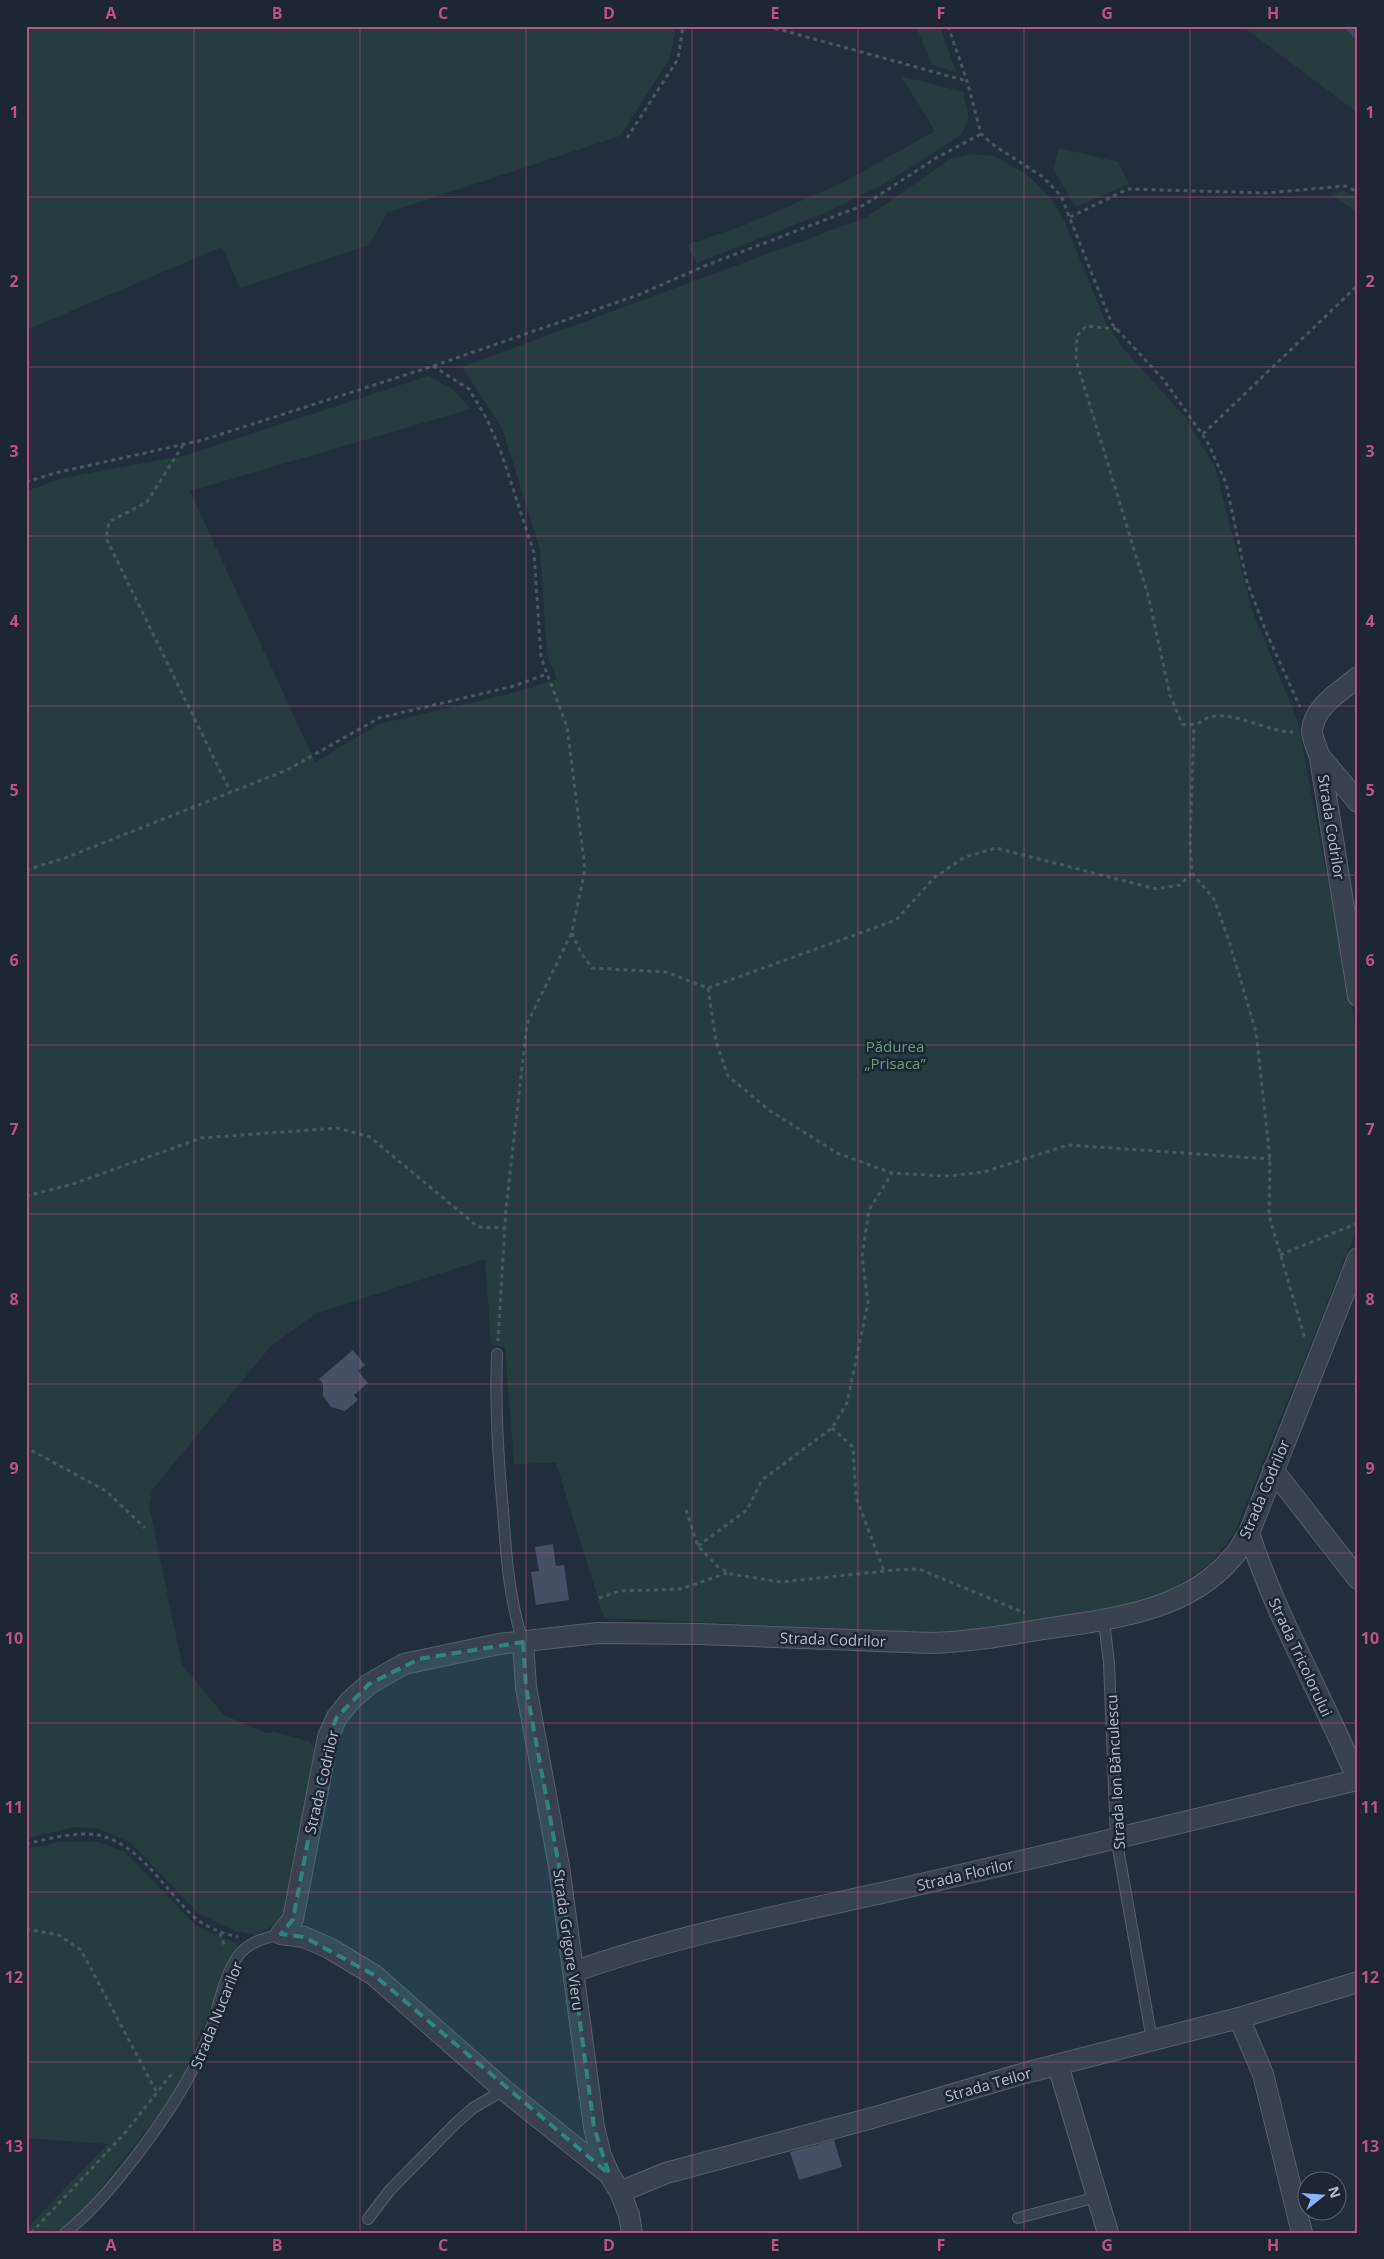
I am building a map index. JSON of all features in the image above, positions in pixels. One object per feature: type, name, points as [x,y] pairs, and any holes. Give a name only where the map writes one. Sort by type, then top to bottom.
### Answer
[{"type":"street","points":[[1312,732],[1316,716],[1326,703],[1358,678]]},
{"type":"street","name":"Strada Codrilor","points":[[1312,732],[1320,758],[1358,996]]},
{"type":"street","points":[[1320,758],[1358,802]]},
{"type":"street","name":"Strada Codrilor","points":[[281,1934],[293,1919],[328,1737],[337,1717],[350,1701],[369,1684],[404,1664],[499,1644],[607,1633],[964,1642],[1104,1621],[1166,1603],[1212,1579],[1233,1558],[1249,1532],[1358,1258]]},
{"type":"street","points":[[1273,1470],[1358,1579]]},
{"type":"street","name":"Strada Tricolorului","points":[[1249,1532],[1261,1570],[1282,1618],[1358,1780]]},
{"type":"street","name":"Strada Grigore Vieru","points":[[523,1642],[526,1687],[559,1866],[594,2127],[609,2174],[620,2192],[629,2215],[632,2233]]},
{"type":"street","name":"Strada Florilor","points":[[573,1972],[604,1961],[730,1926],[896,1890],[1358,1780]]},
{"type":"street","name":"Strada Nucarilor","points":[[281,1934],[304,1937],[329,1948],[374,1975],[504,2090],[609,2174]]},
{"type":"street","name":"Strada Teilor","points":[[620,2192],[666,2173],[872,2118],[1025,2072],[1239,2018],[1358,1982]]},
{"type":"street","points":[[1239,2018],[1263,2074],[1302,2233]]},
{"type":"street","points":[[1058,2065],[1108,2233]]},
{"type":"lane","points":[[497,1354],[496,1394],[499,1460],[508,1580],[516,1621],[523,1642]]},
{"type":"lane","name":"Strada Ion Bănculescu","points":[[1104,1621],[1109,1663],[1116,1837],[1152,2040]]},
{"type":"lane","name":"Strada Nucarilor","points":[[65,2233],[88,2215],[168,2114],[193,2072],[214,2024],[228,1976],[239,1955],[264,1938],[281,1934]]},
{"type":"lane","points":[[368,2219],[390,2190],[455,2124],[473,2108],[504,2090]]},
{"type":"lane","points":[[1018,2218],[1097,2197]]},
{"type":"path","points":[[627,138],[678,59],[684,26]]},
{"type":"path","points":[[767,26],[967,81]]},
{"type":"path","points":[[948,26],[967,81],[981,134],[995,146],[1043,177],[1061,196],[1112,324],[1162,379],[1203,434],[1226,482],[1247,582],[1267,634],[1312,732],[1286,732],[1249,721],[1214,716],[1194,726],[1182,724],[1170,695],[1148,595],[1076,360],[1077,336],[1086,326],[1117,330]]},
{"type":"path","points":[[26,482],[55,473],[203,440],[433,366],[638,295],[708,265],[864,205],[936,158],[981,134]]},
{"type":"path","points":[[1070,217],[1128,189],[1266,193],[1345,186],[1358,192]]},
{"type":"path","points":[[1203,434],[1358,285]]},
{"type":"path","points":[[433,366],[469,389],[487,419],[501,452],[534,553],[541,658],[567,727],[585,869],[572,932],[527,1024],[505,1228],[497,1354]]},
{"type":"path","points":[[183,444],[147,502],[109,522],[106,538],[231,793]]},
{"type":"path","points":[[26,870],[65,858],[288,770],[379,718],[514,686],[547,674]]},
{"type":"path","points":[[1194,726],[1190,842],[1192,872],[1214,899],[1230,941],[1256,1032],[1270,1159],[1269,1215],[1305,1340]]},
{"type":"path","points":[[572,932],[581,953],[592,968],[666,972],[708,988],[896,920],[935,877],[965,857],[996,848],[1156,889],[1180,885],[1192,872]]},
{"type":"path","points":[[708,988],[716,1042],[728,1076],[769,1110],[837,1153],[892,1173],[948,1176],[984,1172],[1068,1145],[1191,1152],[1270,1159]]},
{"type":"path","points":[[26,1196],[70,1185],[201,1138],[337,1128],[370,1137],[478,1227],[505,1228]]},
{"type":"path","points":[[698,1546],[747,1510],[762,1480],[832,1428],[847,1403],[868,1303],[862,1256],[869,1210],[892,1173]]},
{"type":"path","points":[[1280,1254],[1358,1223]]},
{"type":"path","points":[[832,1428],[853,1447],[856,1497],[884,1571]]},
{"type":"path","points":[[26,1445],[106,1491],[145,1528]]},
{"type":"path","points":[[686,1510],[698,1546],[717,1566],[727,1572],[781,1582],[919,1569],[1032,1616]]},
{"type":"path","points":[[599,1598],[620,1591],[681,1589],[727,1572]]},
{"type":"path","points":[[26,1844],[58,1836],[97,1835],[126,1846],[194,1917],[220,1932],[256,1942]]},
{"type":"path","points":[[26,1929],[59,1934],[81,1950],[157,2093]]},
{"type":"path","points":[[31,2233],[124,2134],[175,2070]]},
{"type":"highlighted area","points":[[523,1642],[526,1687],[559,1866],[594,2127],[609,2174],[374,1975],[304,1937],[281,1934],[293,1919],[328,1737],[337,1717],[369,1684],[419,1659]]},
{"type":"green space","points":[[26,26],[676,26],[670,58],[620,136],[387,213],[369,245],[240,288],[222,247],[26,330]]},
{"type":"green space","points":[[916,26],[940,26],[956,72],[932,65]]},
{"type":"green space","points":[[1242,26],[1352,26],[1358,32],[1358,113]]},
{"type":"green space","points":[[901,76],[963,92],[969,118],[961,135],[884,184],[827,212],[697,263],[687,245],[745,225],[842,183],[935,131]]},
{"type":"green space","points":[[1059,148],[1118,162],[1129,184],[1076,207],[1053,169]]},
{"type":"green space","name":"Pădurea „Prisaca”","points":[[973,154],[995,156],[1030,177],[1052,200],[1064,220],[1105,321],[1123,348],[1185,417],[1215,467],[1252,610],[1297,719],[1358,1040],[1358,1226],[1234,1534],[1210,1564],[1166,1593],[1105,1613],[970,1634],[604,1618],[556,1463],[514,1464],[505,1347],[491,1345],[485,1259],[315,1314],[270,1347],[152,1490],[149,1505],[182,1665],[224,1715],[266,1733],[274,1732],[309,1741],[319,1755],[282,1921],[256,1935],[235,1931],[199,1914],[131,1843],[100,1829],[77,1827],[26,1838],[26,491],[63,478],[187,455],[428,376],[451,388],[471,409],[190,491],[315,762],[379,724],[516,692],[557,679],[547,656],[540,549],[502,428],[462,367],[867,217],[952,158]]},
{"type":"green space","points":[[1344,191],[1358,197],[1358,212],[1329,194]]},
{"type":"green space","points":[[59,1842],[99,1842],[125,1852],[196,1926],[238,1944],[177,2091],[86,2207],[56,2233],[26,2233],[26,2229],[108,2144],[26,2138],[26,1849]]},
{"type":"building","points":[[353,1350],[365,1365],[358,1371],[368,1383],[354,1395],[358,1400],[345,1411],[331,1407],[323,1396],[323,1384],[319,1379]]},
{"type":"building","points":[[553,1544],[556,1566],[564,1565],[569,1600],[536,1605],[531,1572],[539,1571],[535,1547]]},
{"type":"building","points":[[834,2140],[842,2167],[799,2180],[790,2152]]},
{"type":"waterway","points":[[1347,26],[1358,38]]}]
